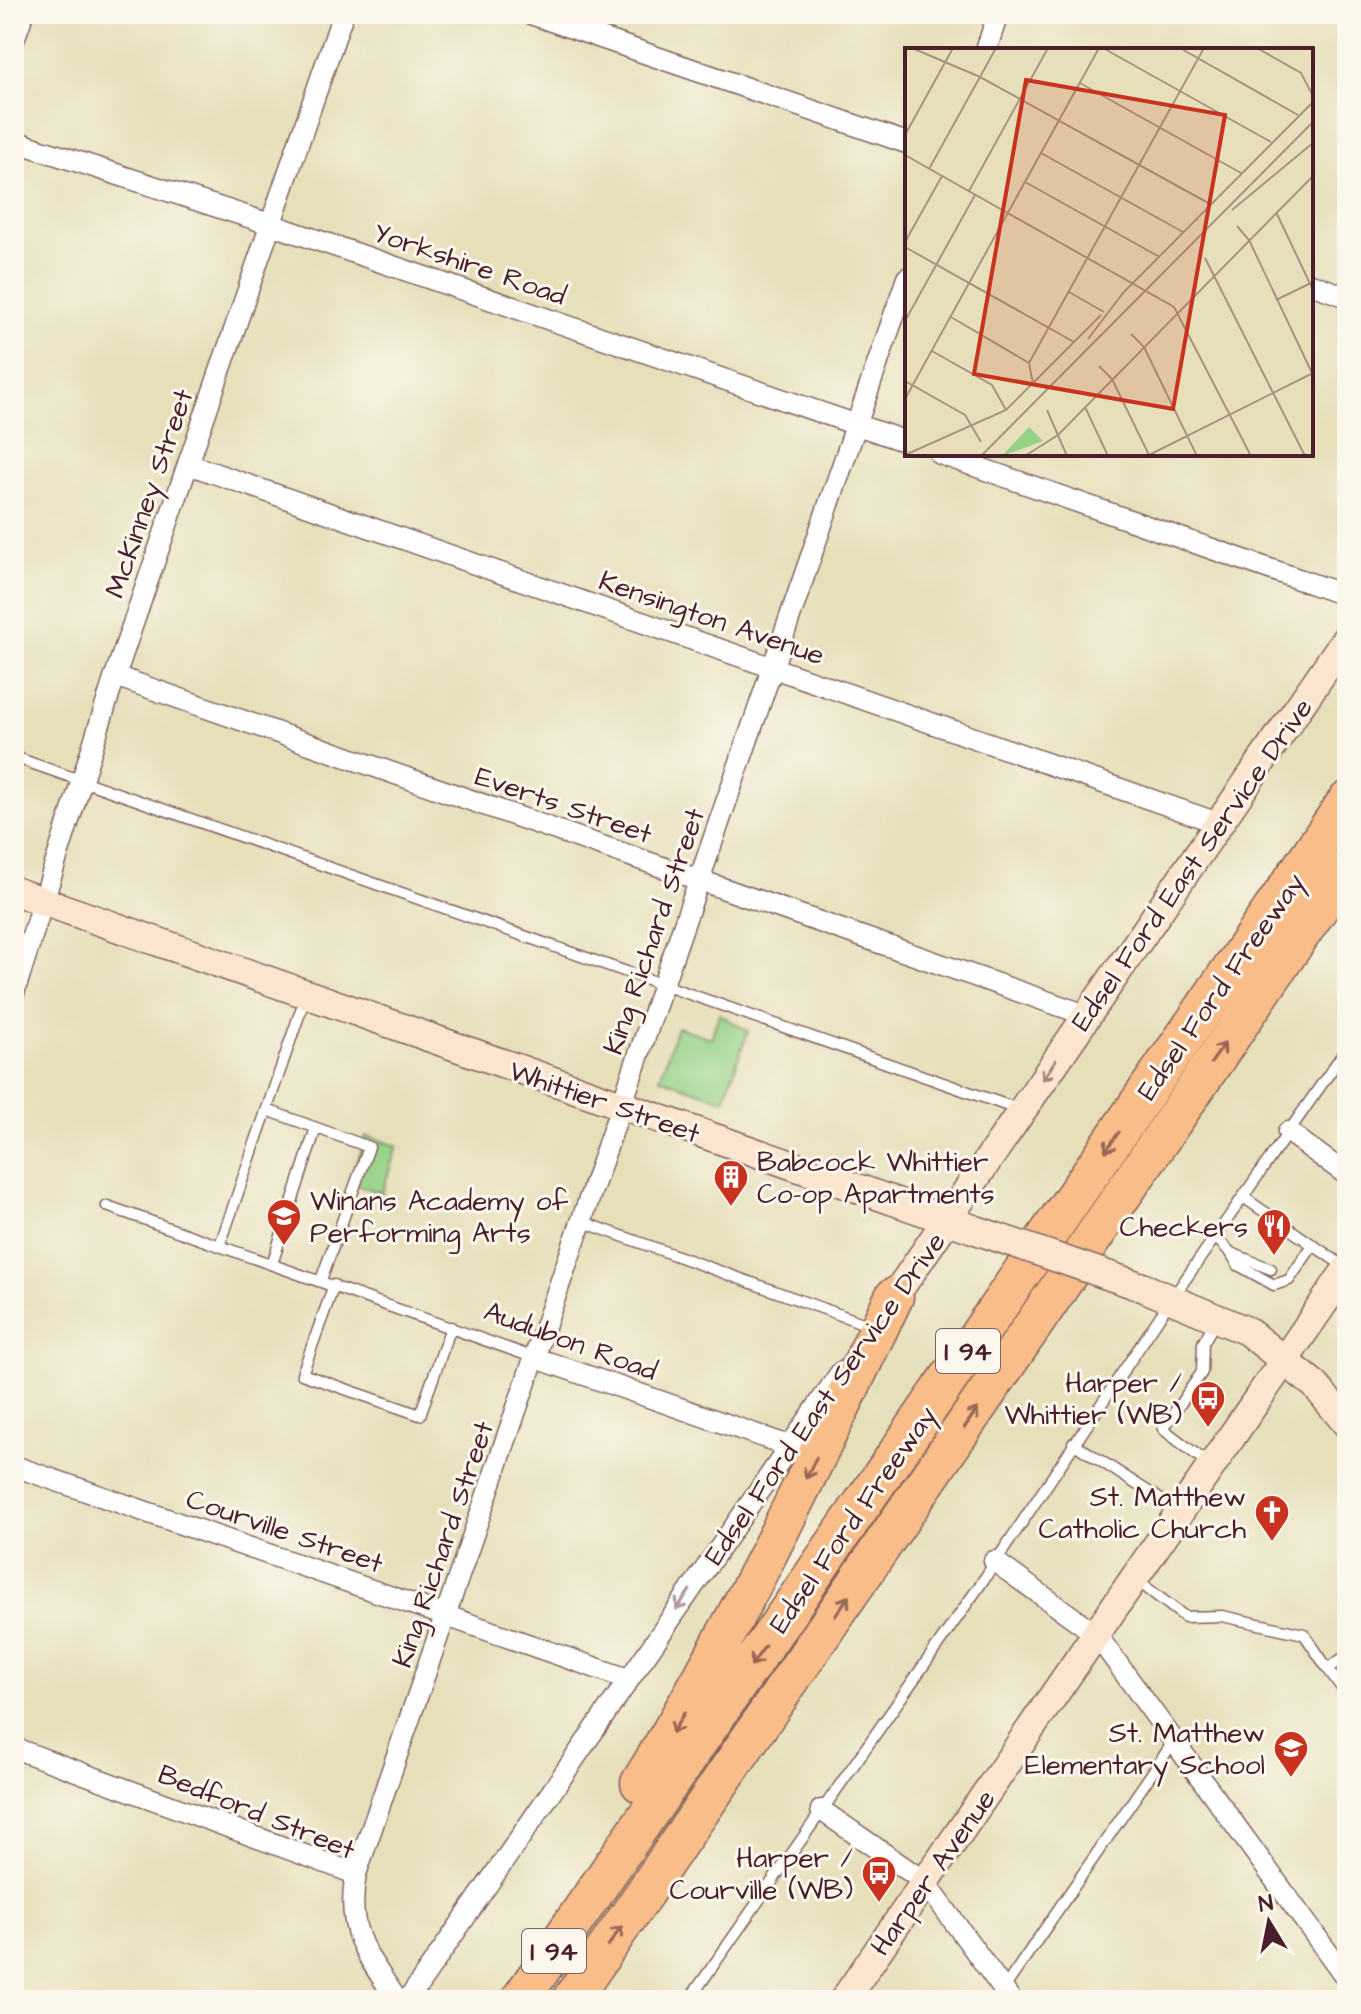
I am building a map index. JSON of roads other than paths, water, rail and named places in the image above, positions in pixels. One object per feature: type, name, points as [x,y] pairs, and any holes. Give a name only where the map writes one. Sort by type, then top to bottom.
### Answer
[{"type":"highway","name":"Edsel Ford Freeway","points":[[520,2000],[1347,801]]},
{"type":"highway","name":"Edsel Ford Freeway","points":[[571,2000],[1347,867]]},
{"type":"highway","points":[[588,1901],[589,1868],[682,1716],[821,1448],[884,1312]]},
{"type":"street","points":[[14,40],[23,14]]},
{"type":"street","name":"McKinney Street","points":[[14,993],[115,676],[343,14]]},
{"type":"street","points":[[531,14],[905,142]]},
{"type":"street","points":[[987,48],[998,14]]},
{"type":"street","name":"Yorkshire Road","points":[[14,141],[270,224],[905,441]]},
{"type":"street","name":"King Richard Street","points":[[356,1874],[905,284]]},
{"type":"street","points":[[1313,285],[1347,297]]},
{"type":"street","points":[[946,456],[1347,596]]},
{"type":"street","name":"Kensington Avenue","points":[[188,464],[1218,823]]},
{"type":"street","name":"Edsel Ford East Service Drive","points":[[408,2000],[884,1312],[960,1224],[1022,1110],[1347,637]]},
{"type":"street","name":"Everts Street","points":[[115,676],[1086,1015]]},
{"type":"street","name":"Whittier Street","points":[[14,891],[622,1107],[1142,1287],[1247,1331],[1315,1385],[1347,1424]]},
{"type":"street","points":[[1288,1132],[1347,1175]]},
{"type":"street","name":"Harper Avenue","points":[[844,2000],[1347,1269]]},
{"type":"street","name":"Audubon Road","points":[[536,1358],[789,1446]]},
{"type":"street","name":"Courville Street","points":[[14,1466],[628,1679]]},
{"type":"street","points":[[994,1561],[1096,1634],[1347,1979]]},
{"type":"street","name":"Bedford Street","points":[[14,1748],[356,1874],[352,1898],[354,1923],[362,1946],[397,2000]]},
{"type":"street","points":[[821,1810],[925,1882],[1003,1997]]},
{"type":"lane","points":[[14,757],[1022,1110]]},
{"type":"lane","points":[[220,1245],[306,995]]},
{"type":"lane","points":[[689,2000],[1347,1048]]},
{"type":"lane","points":[[267,1110],[369,1147],[321,1280]]},
{"type":"lane","points":[[272,1264],[316,1128]]},
{"type":"lane","points":[[1243,1197],[1347,1269]]},
{"type":"lane","name":"Audubon Road","points":[[107,1206],[536,1358]]},
{"type":"lane","points":[[583,1222],[884,1312]]},
{"type":"lane","points":[[1212,1242],[1271,1269]]},
{"type":"lane","points":[[1231,1253],[1238,1265],[1274,1285],[1281,1284],[1313,1245]]},
{"type":"lane","points":[[334,1285],[302,1374],[420,1415],[451,1327]]},
{"type":"lane","points":[[1212,1466],[1163,1429],[1202,1372],[1203,1343],[1217,1318]]},
{"type":"lane","points":[[1073,1443],[1180,1512]]},
{"type":"lane","points":[[1134,1579],[1185,1617],[1222,1616],[1304,1634],[1347,1695]]},
{"type":"lane","points":[[1328,1669],[1347,1655]]},
{"type":"lane","points":[[1003,1997],[1174,1741]]},
{"type":"place","name":"Babcock Whittier Co-op Apartments","points":[[731,1208]]},
{"type":"place","name":"Winans Academy of Performing Arts","points":[[284,1247]]},
{"type":"place","name":"Checkers","points":[[1274,1257]]},
{"type":"place","name":"Harper / Whittier (WB)","points":[[1208,1429]]},
{"type":"place","name":"St. Matthew Catholic Church","points":[[1272,1543]]},
{"type":"place","name":"St. Matthew Elementary School","points":[[1291,1779]]},
{"type":"place","name":"Harper / Courville (WB)","points":[[879,1904]]}]
